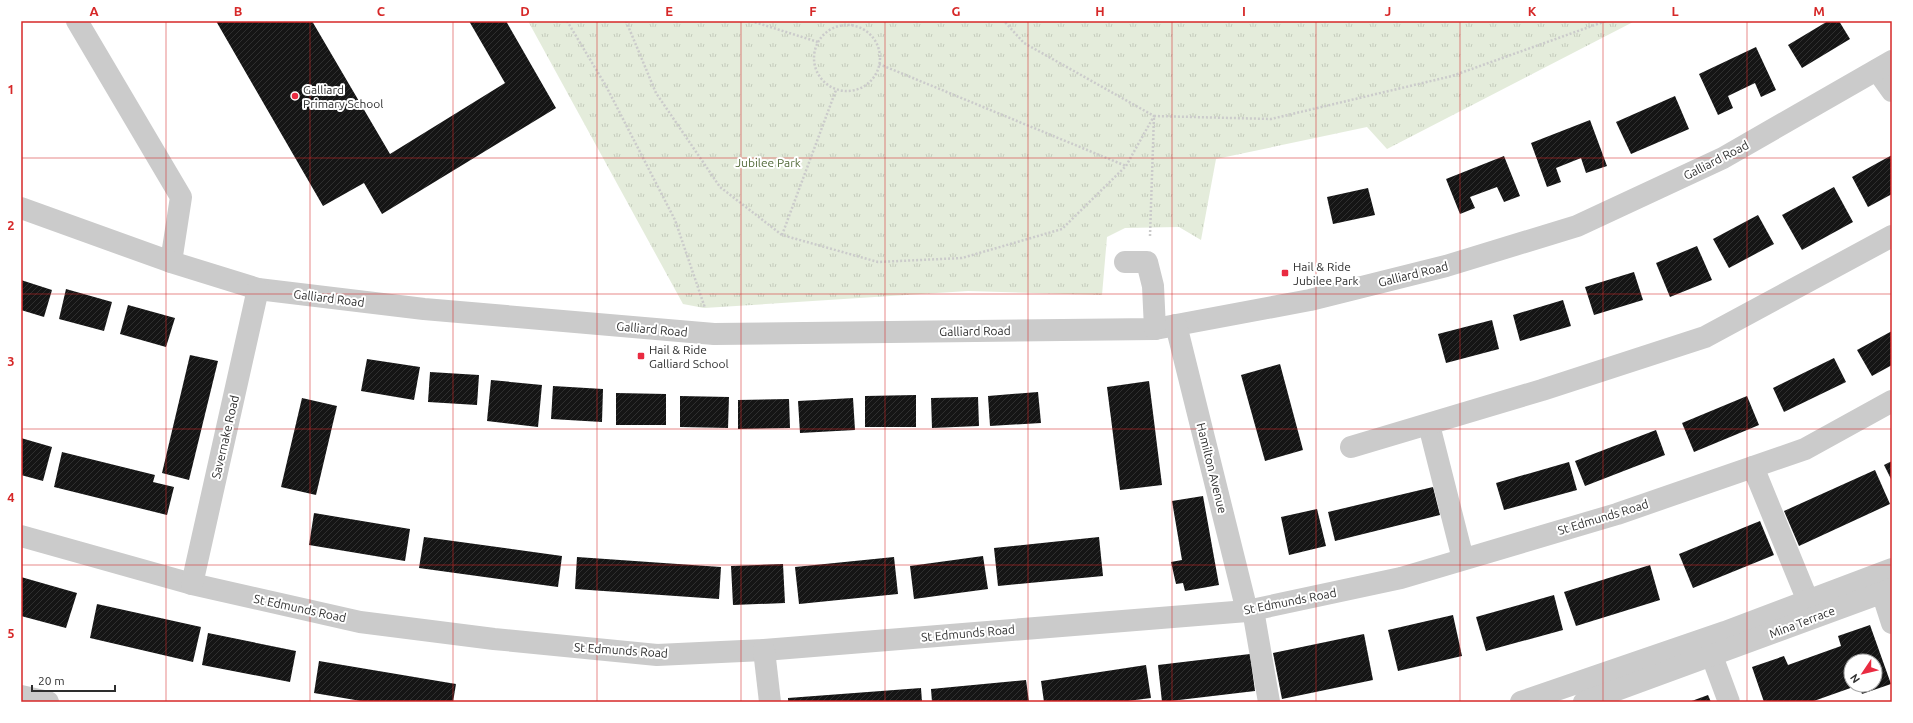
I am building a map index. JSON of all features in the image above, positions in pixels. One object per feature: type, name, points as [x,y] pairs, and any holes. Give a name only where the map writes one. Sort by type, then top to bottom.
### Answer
[{"type":"street","points":[[77,21],[181,197],[171,262]]},
{"type":"street","points":[[1885,66],[1892,91]]},
{"type":"street","name":"Galliard Road","points":[[21,208],[171,262],[258,290],[424,309],[714,334],[1155,328],[1310,300],[1446,266],[1577,226],[1723,158],[1885,66]]},
{"type":"street","points":[[1351,447],[1429,425],[1705,337],[1892,236]]},
{"type":"street","points":[[1125,262],[1147,262],[1153,286],[1155,328]]},
{"type":"street","name":"Savernake Road","points":[[192,584],[258,290]]},
{"type":"street","name":"Hamilton Avenue","points":[[1176,325],[1250,610],[1269,702]]},
{"type":"street","name":"St Edmunds Road","points":[[21,536],[192,584],[360,622],[494,639],[657,655],[764,650],[1250,610],[1402,578],[1617,514],[1805,449],[1892,401]]},
{"type":"street","points":[[1429,425],[1463,559]]},
{"type":"street","points":[[1753,467],[1808,601]]},
{"type":"street","points":[[1521,702],[1724,632],[1892,569]]},
{"type":"street","points":[[1887,591],[1892,622]]},
{"type":"street","name":"Mina Terrace","points":[[1584,702],[1887,591]]},
{"type":"street","points":[[764,650],[770,702]]},
{"type":"street","points":[[1712,656],[1728,702]]},
{"type":"street","points":[[21,696],[48,702]]},
{"type":"path","points":[[567,21],[606,86],[675,220],[714,334]]},
{"type":"path","points":[[626,21],[656,93],[720,187],[782,234],[878,262],[962,258],[1062,229],[1126,166],[1154,116]]},
{"type":"path","points":[[751,21],[818,42]]},
{"type":"path","points":[[852,26],[853,21]]},
{"type":"path","points":[[1004,21],[1024,43],[1154,116],[1271,118],[1452,76],[1606,21]]},
{"type":"path","points":[[844,25],[862,29],[875,42],[879,52],[879,64],[876,74],[868,83],[857,89],[846,91],[836,90],[826,84],[815,69],[814,57],[818,42],[824,33],[832,28],[844,25]]},
{"type":"path","points":[[879,64],[1126,166]]},
{"type":"path","points":[[782,234],[836,90]]},
{"type":"path","points":[[1147,262],[1151,228],[1154,116]]},
{"type":"green space","name":"Jubilee Park","points":[[528,21],[1635,21],[1387,149],[1367,127],[1216,159],[1201,240],[1179,227],[1125,228],[1107,237],[1102,295],[968,291],[704,308],[683,304]]},
{"type":"building","points":[[216,21],[312,21],[390,154],[505,83],[469,21],[506,21],[556,108],[382,214],[364,183],[323,206]]},
{"type":"building","points":[[1828,21],[1839,21],[1850,39],[1802,68],[1788,45]]},
{"type":"building","points":[[1756,47],[1776,90],[1761,97],[1755,83],[1728,96],[1733,108],[1718,115],[1699,74]]},
{"type":"building","points":[[1675,96],[1689,129],[1631,154],[1616,122]]},
{"type":"building","points":[[1590,120],[1607,166],[1586,173],[1581,158],[1556,168],[1561,182],[1547,187],[1531,143]]},
{"type":"building","points":[[1892,155],[1892,194],[1868,207],[1852,177]]},
{"type":"building","points":[[1504,156],[1520,196],[1504,202],[1497,187],[1470,197],[1475,208],[1460,214],[1446,179]]},
{"type":"building","points":[[1834,187],[1853,222],[1802,250],[1782,215]]},
{"type":"building","points":[[1368,188],[1375,215],[1333,224],[1327,197]]},
{"type":"building","points":[[1758,215],[1774,244],[1729,268],[1713,239]]},
{"type":"building","points":[[1697,246],[1712,280],[1670,297],[1656,263]]},
{"type":"building","points":[[1634,272],[1643,300],[1594,315],[1585,287]]},
{"type":"building","points":[[21,280],[52,290],[44,317],[21,310]]},
{"type":"building","points":[[66,289],[112,302],[104,331],[59,319]]},
{"type":"building","points":[[1563,300],[1571,326],[1520,341],[1513,315]]},
{"type":"building","points":[[128,305],[175,318],[166,347],[120,334]]},
{"type":"building","points":[[1492,320],[1499,349],[1446,363],[1438,334]]},
{"type":"building","points":[[1892,331],[1892,365],[1872,376],[1857,350]]},
{"type":"building","points":[[190,355],[218,361],[189,480],[162,473]]},
{"type":"building","points":[[1834,358],[1846,382],[1784,412],[1773,388]]},
{"type":"building","points":[[367,359],[420,367],[414,400],[361,391]]},
{"type":"building","points":[[1280,364],[1303,450],[1265,461],[1241,375]]},
{"type":"building","points":[[430,372],[479,375],[477,405],[428,402]]},
{"type":"building","points":[[491,380],[542,385],[538,427],[487,421]]},
{"type":"building","points":[[1149,381],[1162,485],[1120,490],[1107,387]]},
{"type":"building","points":[[553,386],[603,389],[602,422],[551,419]]},
{"type":"building","points":[[1038,392],[1041,423],[990,426],[988,396]]},
{"type":"building","points":[[616,393],[666,394],[666,425],[616,425]]},
{"type":"building","points":[[916,395],[916,427],[865,427],[865,396]]},
{"type":"building","points":[[680,396],[729,397],[728,428],[680,427]]},
{"type":"building","points":[[1747,396],[1759,425],[1694,452],[1682,423]]},
{"type":"building","points":[[978,397],[979,426],[932,428],[931,398]]},
{"type":"building","points":[[302,398],[337,406],[316,495],[281,487]]},
{"type":"building","points":[[853,398],[855,430],[800,433],[798,401]]},
{"type":"building","points":[[789,399],[790,428],[738,429],[738,400]]},
{"type":"building","points":[[1656,430],[1665,455],[1585,486],[1575,461]]},
{"type":"building","points":[[21,438],[52,447],[43,481],[21,475]]},
{"type":"building","points":[[62,452],[155,475],[153,482],[174,487],[167,515],[54,487]]},
{"type":"building","points":[[1892,461],[1892,481],[1884,465]]},
{"type":"building","points":[[1569,462],[1577,490],[1504,510],[1496,483]]},
{"type":"building","points":[[1875,470],[1890,504],[1799,546],[1784,511]]},
{"type":"building","points":[[1433,487],[1440,515],[1335,541],[1328,512]]},
{"type":"building","points":[[1203,496],[1219,585],[1185,591],[1183,583],[1176,584],[1171,562],[1182,560],[1172,501]]},
{"type":"building","points":[[1317,509],[1326,546],[1289,555],[1281,517]]},
{"type":"building","points":[[314,513],[410,529],[405,561],[309,545]]},
{"type":"building","points":[[1760,521],[1774,555],[1693,588],[1679,554]]},
{"type":"building","points":[[424,537],[562,556],[558,587],[419,568]]},
{"type":"building","points":[[1099,537],[1103,576],[998,586],[994,548]]},
{"type":"building","points":[[983,556],[988,589],[914,599],[910,566]]},
{"type":"building","points":[[577,557],[721,567],[719,599],[575,589]]},
{"type":"building","points":[[894,557],[898,594],[799,604],[795,567]]},
{"type":"building","points":[[783,564],[785,603],[733,605],[731,566]]},
{"type":"building","points":[[1650,565],[1660,600],[1576,626],[1564,592]]},
{"type":"building","points":[[21,577],[77,593],[66,628],[21,616]]},
{"type":"building","points":[[1554,595],[1563,630],[1486,651],[1476,617]]},
{"type":"building","points":[[97,604],[201,627],[193,662],[90,638]]},
{"type":"building","points":[[1453,615],[1462,656],[1398,671],[1388,630]]},
{"type":"building","points":[[1870,625],[1880,653],[1843,653],[1843,691],[1811,702],[1764,702],[1752,667],[1784,656],[1788,665],[1841,646],[1838,636]]},
{"type":"building","points":[[208,633],[296,651],[290,682],[202,665]]},
{"type":"building","points":[[1364,634],[1373,680],[1282,699],[1273,653]]},
{"type":"building","points":[[1250,654],[1255,691],[1162,702],[1158,665]]},
{"type":"building","points":[[319,661],[456,684],[453,702],[367,702],[314,693]]},
{"type":"building","points":[[1883,662],[1891,684],[1883,687]]},
{"type":"building","points":[[1146,665],[1151,698],[1120,702],[1044,702],[1041,681]]},
{"type":"building","points":[[1026,680],[1029,702],[932,702],[931,689]]},
{"type":"building","points":[[921,688],[922,702],[788,702],[788,698]]},
{"type":"building","points":[[1708,695],[1711,702],[1689,702]]},
{"type":"place","name":"Galliard Primary School","points":[[295,96]]},
{"type":"place","name":"Hail & Ride Jubilee Park","points":[[1285,273]]},
{"type":"place","name":"Hail & Ride Galliard School","points":[[641,356]]}]
